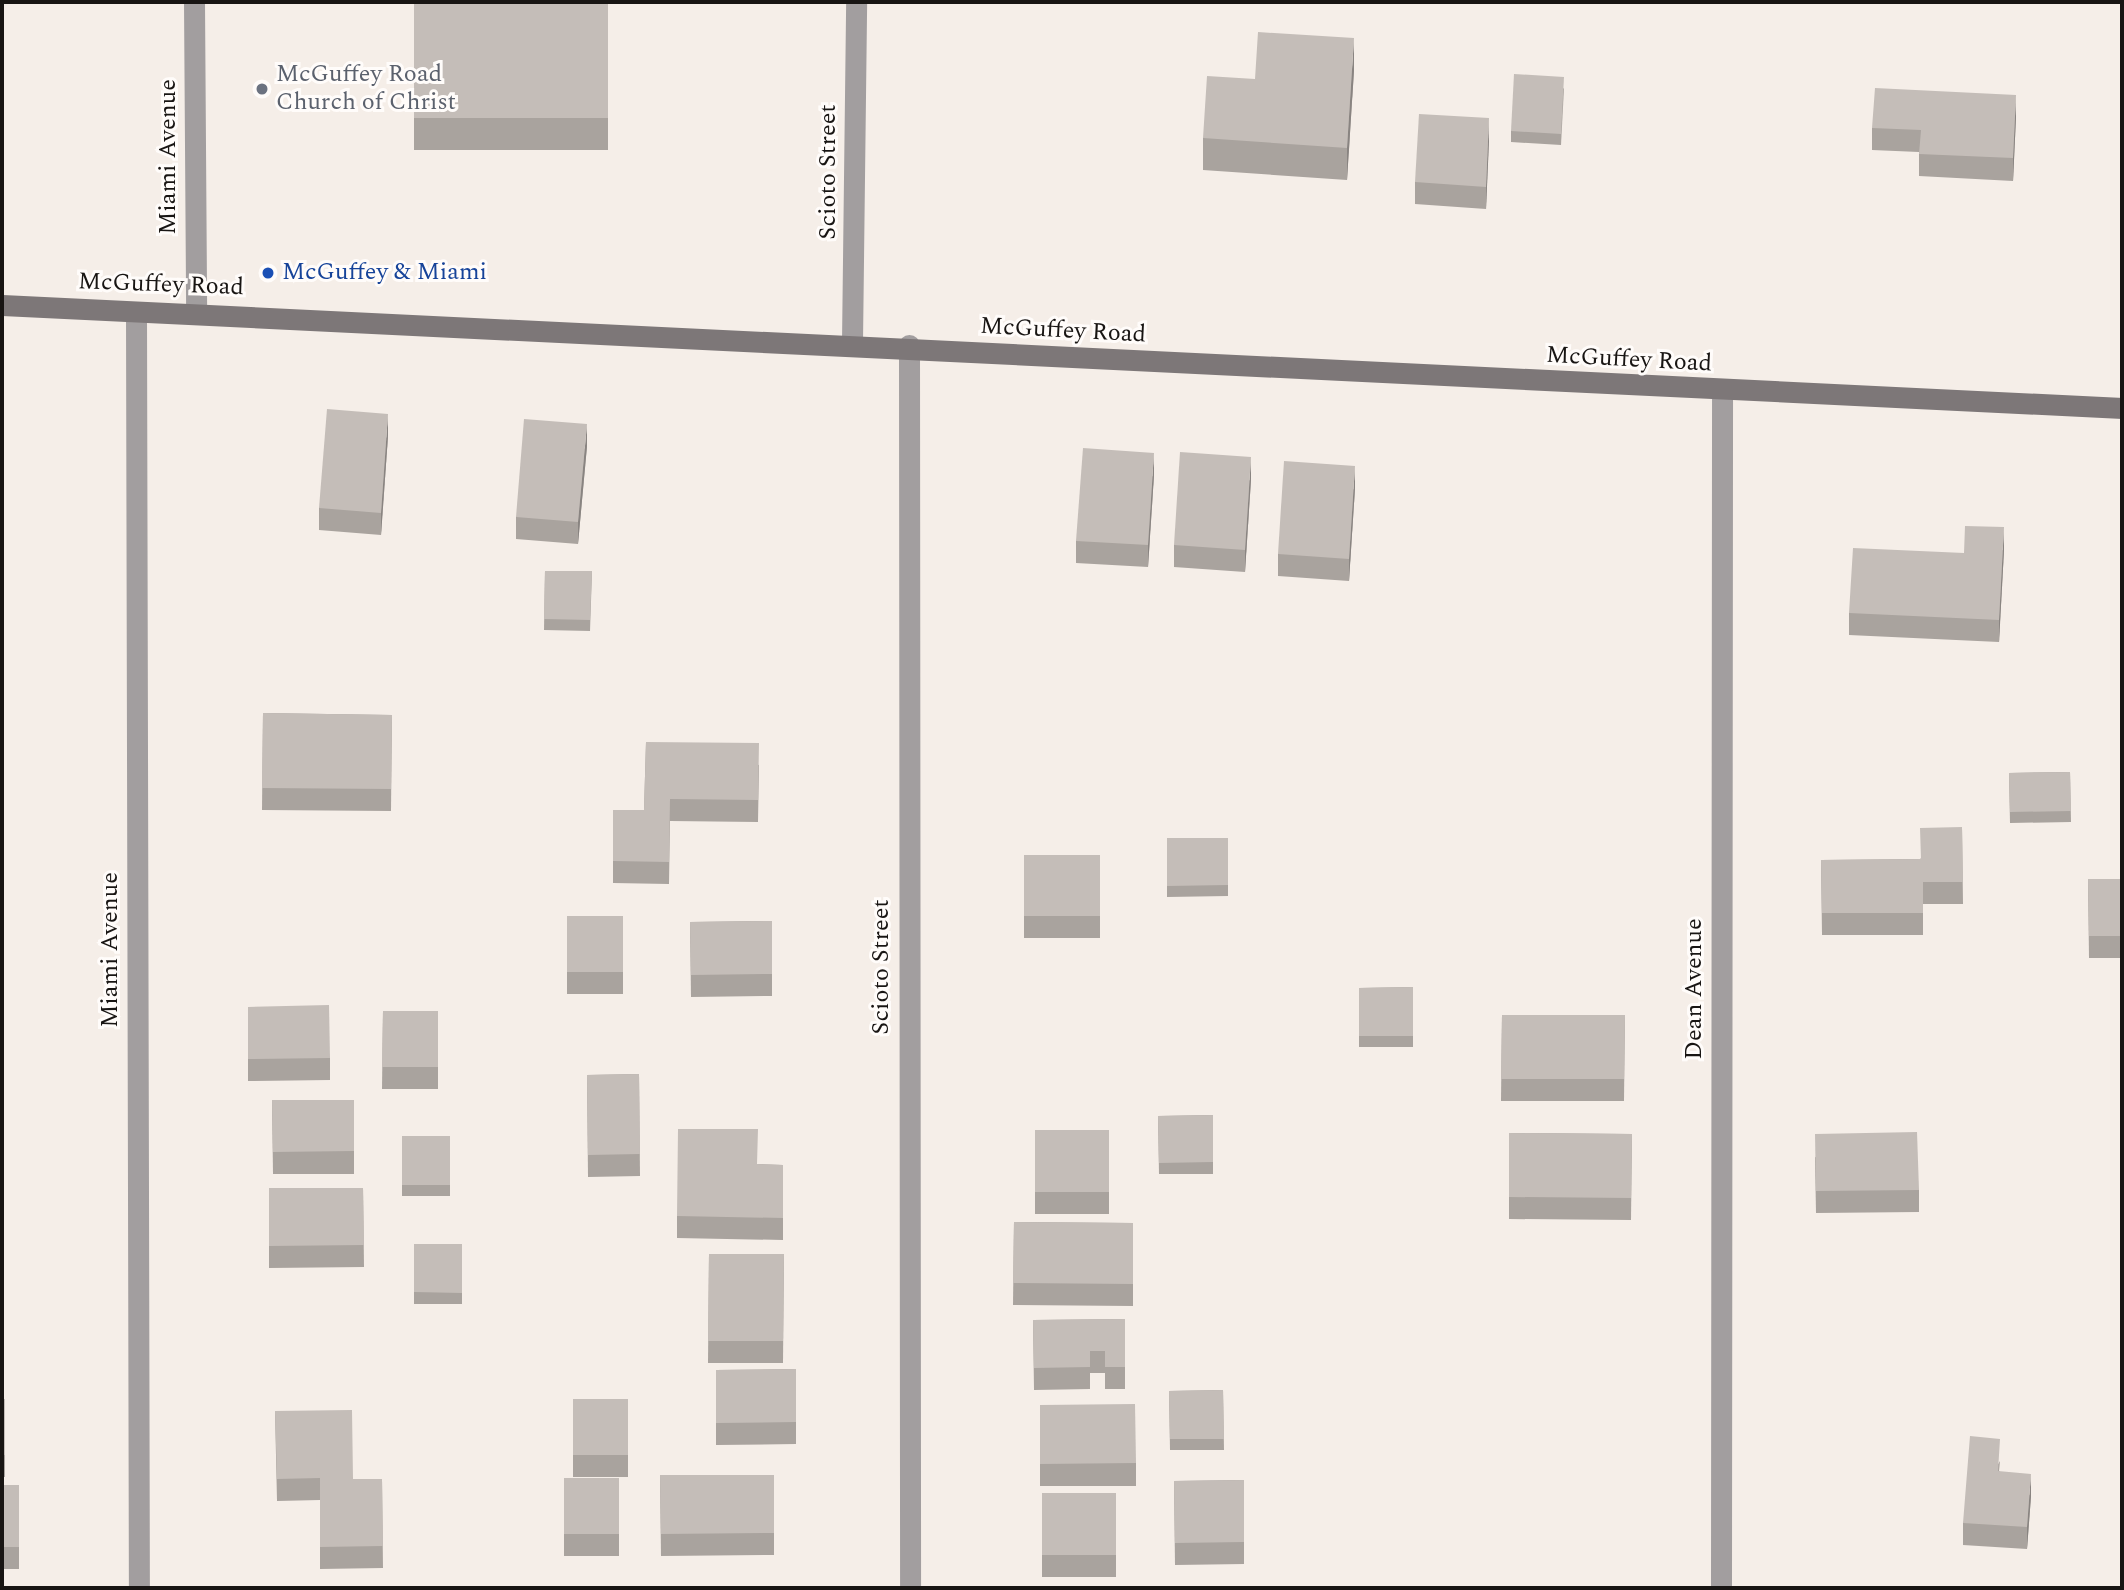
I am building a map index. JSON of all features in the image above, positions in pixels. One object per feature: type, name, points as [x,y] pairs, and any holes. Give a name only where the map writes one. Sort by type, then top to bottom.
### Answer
[{"type":"street","name":"Miami Avenue","points":[[194,2],[196,312]]},
{"type":"street","name":"Scioto Street","points":[[852,342],[856,2]]},
{"type":"street","name":"McGuffey Road","points":[[2,305],[136,312],[196,312],[736,342],[852,342],[1722,391],[2122,408]]},
{"type":"street","name":"Miami Avenue","points":[[136,312],[139,1588]]},
{"type":"street","name":"Scioto Street","points":[[909,345],[910,1588]]},
{"type":"street","name":"Dean Avenue","points":[[1721,1588],[1722,391]]},
{"type":"building","points":[[414,2],[608,2],[608,118],[414,118]]},
{"type":"building","points":[[1258,32],[1354,38],[1347,148],[1203,138],[1207,76],[1255,79]]},
{"type":"building","points":[[1514,74],[1564,77],[1561,134],[1511,131]]},
{"type":"building","points":[[1875,88],[2016,95],[2013,158],[1919,154],[1921,130],[1872,128]]},
{"type":"building","points":[[1419,114],[1489,118],[1486,187],[1415,182]]},
{"type":"building","points":[[327,409],[388,414],[381,513],[319,508]]},
{"type":"building","points":[[524,419],[587,424],[578,522],[516,517]]},
{"type":"building","points":[[1083,448],[1154,453],[1148,545],[1076,541]]},
{"type":"building","points":[[1180,452],[1251,457],[1245,550],[1174,545]]},
{"type":"building","points":[[1284,461],[1355,466],[1349,559],[1278,554]]},
{"type":"building","points":[[1965,526],[2004,527],[1999,620],[1849,613],[1853,548],[1964,553]]},
{"type":"building","points":[[545,571],[592,571],[590,620],[544,619]]},
{"type":"building","points":[[263,713],[392,715],[391,789],[262,788]]},
{"type":"building","points":[[646,742],[759,743],[758,800],[670,799],[669,862],[613,861],[613,810],[644,810]]},
{"type":"building","points":[[2070,772],[2071,811],[2010,812],[2009,773]]},
{"type":"building","points":[[1962,827],[1963,882],[1923,882],[1923,913],[1822,913],[1821,860],[1921,859],[1920,828]]},
{"type":"building","points":[[1167,838],[1228,838],[1228,885],[1167,886]]},
{"type":"building","points":[[1024,855],[1100,855],[1100,916],[1024,916]]},
{"type":"building","points":[[2088,879],[2122,879],[2122,936],[2089,936]]},
{"type":"building","points":[[567,916],[623,916],[623,972],[567,972]]},
{"type":"building","points":[[772,921],[772,974],[691,975],[690,922]]},
{"type":"building","points":[[1413,987],[1413,1036],[1359,1036],[1359,988]]},
{"type":"building","points":[[329,1005],[330,1058],[248,1059],[248,1007]]},
{"type":"building","points":[[383,1011],[438,1011],[438,1067],[382,1067]]},
{"type":"building","points":[[1502,1015],[1625,1015],[1624,1079],[1501,1079]]},
{"type":"building","points":[[639,1074],[640,1154],[588,1155],[587,1075]]},
{"type":"building","points":[[272,1100],[354,1100],[354,1151],[273,1152]]},
{"type":"building","points":[[1213,1115],[1213,1162],[1159,1163],[1158,1116]]},
{"type":"building","points":[[678,1129],[758,1129],[757,1164],[783,1165],[783,1218],[677,1216]]},
{"type":"building","points":[[1035,1130],[1109,1130],[1109,1192],[1035,1192]]},
{"type":"building","points":[[1917,1132],[1919,1190],[1816,1191],[1815,1134]]},
{"type":"building","points":[[1509,1133],[1632,1134],[1631,1198],[1509,1197]]},
{"type":"building","points":[[402,1136],[450,1136],[450,1185],[402,1185]]},
{"type":"building","points":[[269,1188],[363,1188],[364,1245],[269,1246]]},
{"type":"building","points":[[1014,1222],[1133,1223],[1133,1284],[1013,1283]]},
{"type":"building","points":[[414,1244],[462,1244],[462,1293],[414,1292]]},
{"type":"building","points":[[709,1254],[784,1254],[783,1341],[708,1341]]},
{"type":"building","points":[[1125,1319],[1125,1367],[1105,1367],[1105,1351],[1090,1351],[1090,1367],[1034,1368],[1033,1320]]},
{"type":"building","points":[[796,1369],[796,1422],[716,1423],[716,1370]]},
{"type":"building","points":[[1223,1390],[1224,1439],[1170,1439],[1169,1391]]},
{"type":"building","points":[[2,1399],[5,1399],[5,1455],[2,1455]]},
{"type":"building","points":[[573,1399],[628,1399],[628,1455],[573,1455]]},
{"type":"building","points":[[1135,1404],[1136,1463],[1040,1464],[1040,1405]]},
{"type":"building","points":[[352,1410],[353,1479],[382,1479],[383,1546],[320,1547],[320,1478],[277,1479],[275,1411]]},
{"type":"building","points":[[1970,1436],[2000,1439],[1998,1471],[2031,1474],[2027,1527],[1963,1523]]},
{"type":"building","points":[[660,1475],[774,1475],[774,1533],[661,1534]]},
{"type":"building","points":[[564,1478],[619,1478],[619,1534],[564,1534]]},
{"type":"building","points":[[1244,1480],[1244,1542],[1175,1543],[1174,1481]]},
{"type":"building","points":[[2,1485],[19,1485],[19,1547],[2,1547]]},
{"type":"building","points":[[1042,1493],[1116,1493],[1116,1555],[1042,1555]]},
{"type":"place","name":"McGuffey Road Church of Christ","points":[[262,89]]},
{"type":"place","name":"McGuffey & Miami","points":[[268,273]]}]
